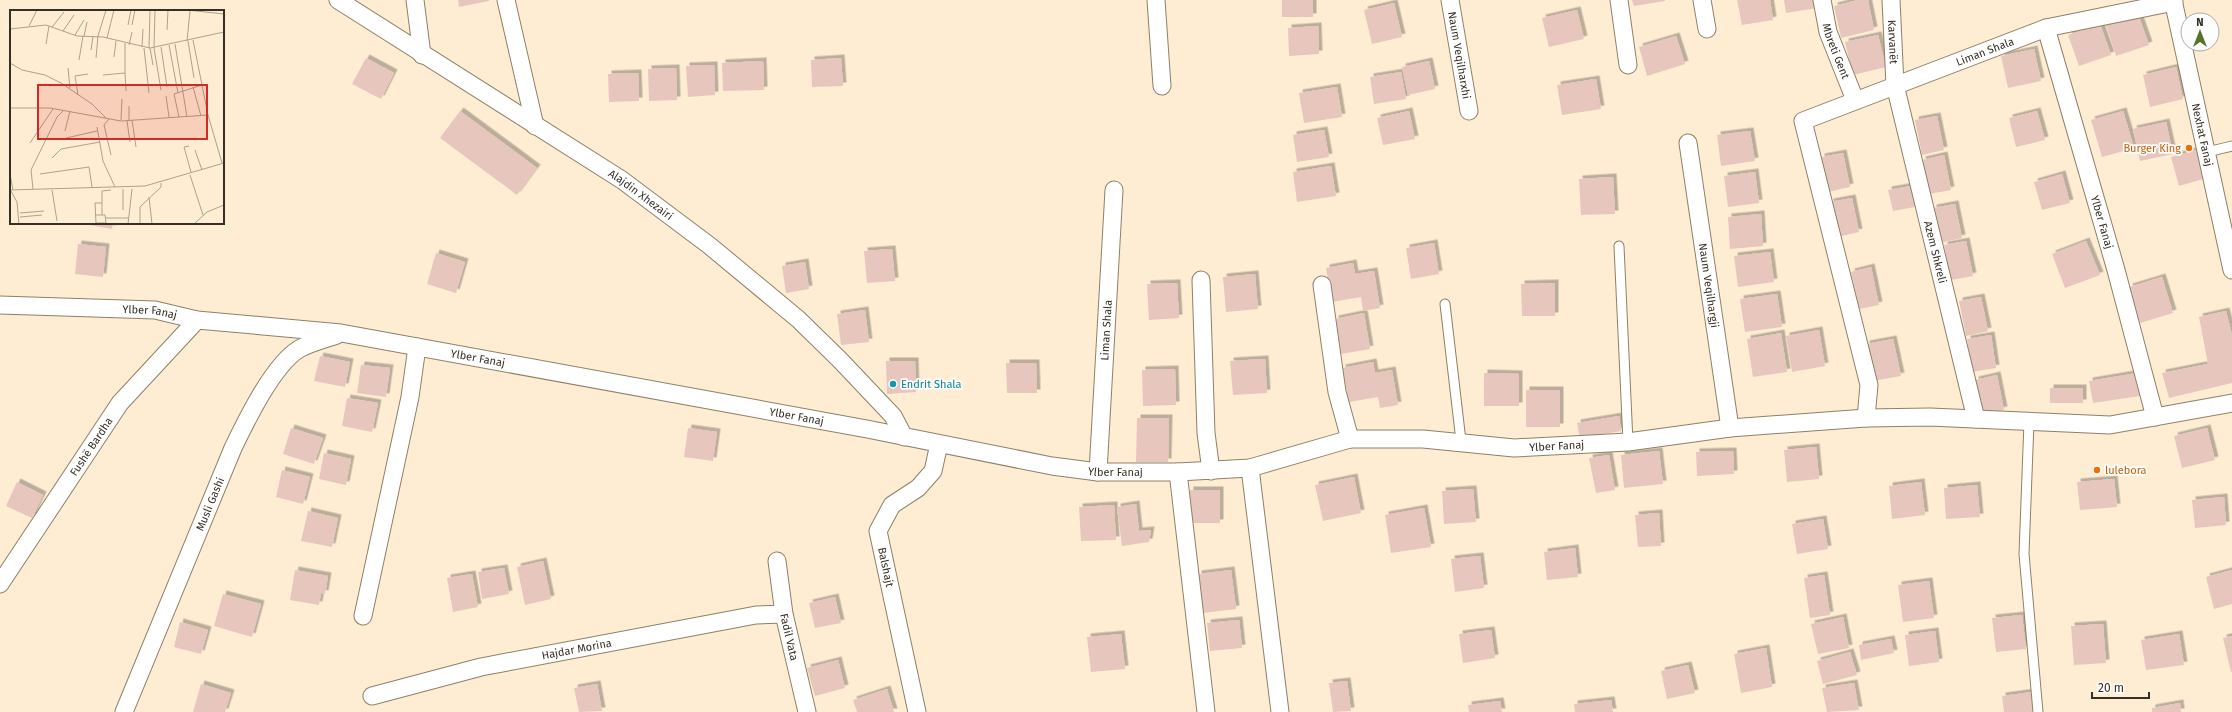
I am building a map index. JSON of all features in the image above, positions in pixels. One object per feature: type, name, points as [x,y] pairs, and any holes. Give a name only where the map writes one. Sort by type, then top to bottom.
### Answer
[{"type":"street","name":"Alajdin Xhezairi","points":[[338,0],[422,55],[622,180],[710,246],[798,319],[888,409],[904,437]]},
{"type":"street","points":[[415,0],[422,55]]},
{"type":"street","points":[[506,0],[535,126]]},
{"type":"street","points":[[1156,0],[1162,86]]},
{"type":"street","name":"Naum Veqilharxhi","points":[[1450,0],[1469,111]]},
{"type":"street","points":[[1619,0],[1628,65]]},
{"type":"street","points":[[1702,0],[1707,29]]},
{"type":"street","name":"Mbreti Gent","points":[[1822,0],[1828,32],[1855,100]]},
{"type":"street","name":"Karvanët","points":[[1891,0],[1895,85]]},
{"type":"street","name":"Liman Shala","points":[[1866,418],[1869,385],[1803,121],[2046,28],[2173,1]]},
{"type":"street","name":"Nexhat Fanaj","points":[[2173,1],[2232,270]]},
{"type":"street","name":"Ylber Fanaj","points":[[2046,28],[2116,270],[2155,417]]},
{"type":"street","name":"Azem Shkreli","points":[[1895,85],[1976,419]]},
{"type":"street","name":"Naum Veqilhargji","points":[[1688,143],[1730,428]]},
{"type":"street","name":"Liman Shala","points":[[1098,472],[1114,190]]},
{"type":"street","points":[[1201,280],[1206,433],[1211,471]]},
{"type":"street","points":[[1322,285],[1337,392],[1350,439]]},
{"type":"street","name":"Ylber Fanaj","points":[[0,305],[155,310],[197,320],[341,334],[589,377],[1052,466],[1098,472],[1178,472],[1250,468],[1350,439],[1423,439],[1461,441],[1514,448],[1628,442],[1730,428],[1866,418],[1976,419],[2110,425],[2232,403]]},
{"type":"street","name":"Fushë Bardha","points":[[0,584],[120,403],[197,320]]},
{"type":"street","name":"Musli Gashi","points":[[124,712],[200,526],[246,420],[261,395],[280,369],[299,349],[341,334]]},
{"type":"street","points":[[363,616],[410,397],[417,347]]},
{"type":"street","name":"Balshajt","points":[[917,712],[878,531],[892,505],[918,488],[933,471],[940,444]]},
{"type":"street","points":[[1250,468],[1280,712]]},
{"type":"street","points":[[1178,472],[1206,712]]},
{"type":"street","name":"Fadil Vata","points":[[777,561],[784,614],[807,712]]},
{"type":"street","name":"Hajdar Morina","points":[[372,696],[481,667],[756,615],[784,614]]},
{"type":"lane","points":[[2207,152],[2232,146]]},
{"type":"lane","points":[[1619,246],[1628,442]]},
{"type":"lane","points":[[1445,304],[1461,441]]},
{"type":"lane","points":[[2029,422],[2024,554],[2038,712]]},
{"type":"building","points":[[458,0],[489,0],[489,1],[459,7]]},
{"type":"building","points":[[1282,0],[1313,0],[1313,17],[1282,17]]},
{"type":"building","points":[[1632,0],[1665,0],[1665,1],[1634,6]]},
{"type":"building","points":[[1737,0],[1770,0],[1773,20],[1742,25]]},
{"type":"building","points":[[1784,0],[1815,0],[1817,8],[1786,13]]},
{"type":"building","points":[[1858,0],[1868,0],[1874,30],[1841,38],[1834,6]]},
{"type":"building","points":[[1394,3],[1402,37],[1372,44],[1364,10]]},
{"type":"building","points":[[1577,10],[1584,39],[1549,47],[1542,18]]},
{"type":"building","points":[[2138,14],[2149,45],[2116,56],[2106,25]]},
{"type":"building","points":[[2100,24],[2111,55],[2079,66],[2068,35]]},
{"type":"building","points":[[1318,26],[1319,54],[1289,56],[1288,28]]},
{"type":"building","points":[[1878,35],[1886,67],[1853,75],[1845,42]]},
{"type":"building","points":[[1676,36],[1685,64],[1647,76],[1639,47]]},
{"type":"building","points":[[2034,49],[2041,81],[2008,88],[2001,56]]},
{"type":"building","points":[[366,58],[394,73],[381,99],[352,84]]},
{"type":"building","points":[[841,58],[843,86],[812,87],[811,60]]},
{"type":"building","points":[[763,61],[764,90],[723,91],[722,63]]},
{"type":"building","points":[[1429,61],[1435,89],[1408,95],[1402,67]]},
{"type":"building","points":[[714,65],[715,95],[688,97],[686,66]]},
{"type":"building","points":[[2176,67],[2183,99],[2150,107],[2143,75]]},
{"type":"building","points":[[676,68],[677,100],[649,101],[648,69]]},
{"type":"building","points":[[1401,72],[1406,99],[1374,104],[1370,77]]},
{"type":"building","points":[[638,73],[639,101],[609,102],[608,74]]},
{"type":"building","points":[[1596,79],[1601,109],[1562,115],[1557,85]]},
{"type":"building","points":[[1337,87],[1342,117],[1304,123],[1299,93]]},
{"type":"building","points":[[460,111],[537,168],[517,195],[440,138]]},
{"type":"building","points":[[1409,111],[1415,139],[1383,145],[1377,118]]},
{"type":"building","points":[[2037,111],[2045,140],[2016,147],[2009,118]]},
{"type":"building","points":[[2123,111],[2134,148],[2102,157],[2091,120]]},
{"type":"building","points":[[1937,116],[1944,150],[1922,155],[1915,120]]},
{"type":"building","points":[[2166,122],[2173,154],[2140,161],[2133,129]]},
{"type":"building","points":[[1324,130],[1329,157],[1297,162],[1293,135]]},
{"type":"building","points":[[1750,131],[1755,161],[1721,166],[1717,135]]},
{"type":"building","points":[[2199,149],[2207,178],[2179,186],[2171,157]]},
{"type":"building","points":[[1843,153],[1850,187],[1828,192],[1821,157]]},
{"type":"building","points":[[1944,155],[1951,190],[1929,194],[1922,160]]},
{"type":"building","points":[[1331,166],[1336,196],[1297,202],[1293,172]]},
{"type":"building","points":[[1755,172],[1759,203],[1728,207],[1724,176]]},
{"type":"building","points":[[2062,174],[2070,203],[2042,210],[2034,182]]},
{"type":"building","points":[[1613,177],[1615,214],[1581,215],[1579,179]]},
{"type":"building","points":[[1911,186],[1915,207],[1893,211],[1888,190]]},
{"type":"building","points":[[1852,198],[1859,232],[1837,237],[1830,202]]},
{"type":"building","points":[[1955,204],[1962,238],[1940,243],[1933,208]]},
{"type":"building","points":[[1761,214],[1763,246],[1730,249],[1728,217]]},
{"type":"building","points":[[84,224],[113,224],[112,229]]},
{"type":"building","points":[[1966,241],[1973,276],[1951,280],[1944,245]]},
{"type":"building","points":[[2086,241],[2100,275],[2065,288],[2052,254]]},
{"type":"building","points":[[1434,243],[1439,274],[1411,279],[1406,248]]},
{"type":"building","points":[[78,244],[106,247],[103,277],[75,274]]},
{"type":"building","points":[[892,249],[895,281],[867,283],[864,251]]},
{"type":"building","points":[[1770,252],[1774,282],[1738,287],[1734,256]]},
{"type":"building","points":[[436,253],[465,262],[456,293],[427,284]]},
{"type":"building","points":[[805,262],[809,289],[786,293],[782,266]]},
{"type":"building","points":[[1353,263],[1355,274],[1374,271],[1380,308],[1363,311],[1361,297],[1332,302],[1326,268]]},
{"type":"building","points":[[1871,267],[1879,305],[1859,309],[1851,272]]},
{"type":"building","points":[[1255,274],[1258,309],[1226,312],[1223,277]]},
{"type":"building","points":[[2162,277],[2173,313],[2140,323],[2129,287]]},
{"type":"building","points":[[1177,283],[1179,318],[1149,320],[1147,284]]},
{"type":"building","points":[[1555,283],[1555,316],[1522,316],[1521,284]]},
{"type":"building","points":[[1777,294],[1782,327],[1745,332],[1740,299]]},
{"type":"building","points":[[1981,297],[1988,331],[1966,336],[1959,301]]},
{"type":"building","points":[[865,310],[869,342],[841,345],[837,314]]},
{"type":"building","points":[[2226,311],[2232,335],[2232,383],[2169,398],[2162,373],[2208,364],[2199,317]]},
{"type":"building","points":[[1364,313],[1370,349],[1341,354],[1335,319]]},
{"type":"building","points":[[1819,330],[1825,366],[1792,372],[1786,336]]},
{"type":"building","points":[[1781,333],[1787,372],[1753,377],[1747,339]]},
{"type":"building","points":[[1991,335],[1996,368],[1972,372],[1967,339]]},
{"type":"building","points":[[1893,339],[1901,376],[1873,381],[1866,344]]},
{"type":"building","points":[[320,356],[350,362],[345,387],[314,381]]},
{"type":"building","points":[[1265,359],[1267,393],[1233,395],[1230,361]]},
{"type":"building","points":[[886,361],[915,361],[916,392],[887,394]]},
{"type":"building","points":[[1373,362],[1375,373],[1392,370],[1398,405],[1380,408],[1378,397],[1349,402],[1342,368]]},
{"type":"building","points":[[1006,363],[1036,363],[1037,393],[1007,393]]},
{"type":"building","points":[[361,365],[390,368],[386,397],[357,393]]},
{"type":"building","points":[[1175,369],[1176,405],[1143,406],[1142,370]]},
{"type":"building","points":[[1484,373],[1519,374],[1519,406],[1484,406]]},
{"type":"building","points":[[2137,373],[2140,396],[2093,403],[2089,381]]},
{"type":"building","points":[[1997,375],[2004,410],[1982,414],[1975,380]]},
{"type":"building","points":[[2050,388],[2083,388],[2083,403],[2050,403]]},
{"type":"building","points":[[1526,390],[1560,390],[1560,427],[1526,427]]},
{"type":"building","points":[[347,398],[378,403],[372,432],[342,426]]},
{"type":"building","points":[[1619,416],[1621,431],[1580,438],[1577,423]]},
{"type":"building","points":[[1137,418],[1169,418],[1168,462],[1136,462]]},
{"type":"building","points":[[291,428],[323,438],[314,464],[283,454]]},
{"type":"building","points":[[688,428],[717,432],[713,461],[684,457]]},
{"type":"building","points":[[2207,428],[2215,460],[2182,468],[2174,436]]},
{"type":"building","points":[[1816,447],[1819,479],[1787,482],[1784,450]]},
{"type":"building","points":[[1659,451],[1663,484],[1624,488],[1621,455]]},
{"type":"building","points":[[1733,451],[1734,474],[1697,476],[1696,452]]},
{"type":"building","points":[[324,453],[351,459],[346,485],[319,479]]},
{"type":"building","points":[[1609,455],[1615,490],[1596,493],[1589,458]]},
{"type":"building","points":[[282,470],[310,477],[303,504],[276,497]]},
{"type":"building","points":[[1354,477],[1361,513],[1323,521],[1315,485]]},
{"type":"building","points":[[2114,479],[2117,507],[2080,510],[2077,482]]},
{"type":"building","points":[[17,482],[43,495],[32,518],[6,506]]},
{"type":"building","points":[[1921,482],[1925,515],[1892,519],[1889,486]]},
{"type":"building","points":[[1977,485],[1980,517],[1946,519],[1944,488]]},
{"type":"building","points":[[1473,489],[1476,522],[1444,524],[1442,491]]},
{"type":"building","points":[[1190,490],[1220,490],[1220,523],[1190,523]]},
{"type":"building","points":[[2224,497],[2226,525],[2195,528],[2192,500]]},
{"type":"building","points":[[1136,504],[1139,531],[1151,530],[1149,542],[1122,546],[1117,507]]},
{"type":"building","points":[[1114,505],[1116,540],[1081,541],[1079,507]]},
{"type":"building","points":[[1424,508],[1431,547],[1391,553],[1385,515]]},
{"type":"building","points":[[308,511],[338,518],[332,547],[301,541]]},
{"type":"building","points":[[1659,513],[1661,546],[1638,547],[1635,515]]},
{"type":"building","points":[[1823,519],[1828,549],[1797,554],[1792,524]]},
{"type":"building","points":[[1575,548],[1578,577],[1547,580],[1544,552]]},
{"type":"building","points":[[1480,556],[1484,588],[1455,592],[1451,559]]},
{"type":"building","points":[[543,561],[551,599],[525,605],[517,567]]},
{"type":"building","points":[[504,568],[509,594],[482,599],[478,572]]},
{"type":"building","points":[[295,570],[328,576],[325,594],[321,593],[319,605],[290,600]]},
{"type":"building","points":[[1231,570],[1236,609],[1202,613],[1198,574]]},
{"type":"building","points":[[2232,570],[2232,604],[2214,609],[2206,577]]},
{"type":"building","points":[[472,574],[478,607],[453,612],[447,578]]},
{"type":"building","points":[[1824,575],[1830,615],[1810,618],[1804,578]]},
{"type":"building","points":[[1929,581],[1934,618],[1903,622],[1898,585]]},
{"type":"building","points":[[223,594],[261,604],[252,637],[214,626]]},
{"type":"building","points":[[835,597],[841,623],[815,628],[809,603]]},
{"type":"building","points":[[2022,615],[2026,649],[1996,652],[1992,618]]},
{"type":"building","points":[[1843,617],[1849,648],[1818,654],[1811,624]]},
{"type":"building","points":[[1239,620],[1242,648],[1210,651],[1207,623]]},
{"type":"building","points":[[180,622],[208,630],[201,654],[174,647]]},
{"type":"building","points":[[2103,624],[2106,663],[2074,665],[2071,626]]},
{"type":"building","points":[[1491,630],[1495,658],[1463,663],[1459,634]]},
{"type":"building","points":[[1935,631],[1939,662],[1909,666],[1905,635]]},
{"type":"building","points":[[1121,634],[1125,669],[1091,672],[1087,637]]},
{"type":"building","points":[[2179,634],[2184,665],[2146,670],[2141,640]]},
{"type":"building","points":[[2232,636],[2232,672],[2231,672],[2223,638]]},
{"type":"building","points":[[1891,639],[1894,653],[1861,660],[1859,645]]},
{"type":"building","points":[[1766,648],[1772,687],[1741,693],[1734,654]]},
{"type":"building","points":[[1850,652],[1857,675],[1823,684],[1817,661]]},
{"type":"building","points":[[838,660],[845,688],[815,696],[807,668]]},
{"type":"building","points":[[1688,665],[1695,693],[1667,699],[1661,671]]},
{"type":"building","points":[[1347,681],[1351,711],[1333,712],[1329,683]]},
{"type":"building","points":[[1854,683],[1859,710],[1827,712],[1822,688]]},
{"type":"building","points":[[201,684],[231,693],[225,712],[193,712]]},
{"type":"building","points":[[597,684],[602,711],[579,712],[574,688]]},
{"type":"building","points":[[887,689],[894,712],[857,712],[853,700]]},
{"type":"building","points":[[2032,692],[2034,712],[2004,712],[2002,696]]},
{"type":"building","points":[[1611,700],[1613,712],[1575,712],[1574,704]]},
{"type":"building","points":[[1500,701],[1502,712],[1469,712],[1468,705]]},
{"type":"building","points":[[2180,703],[2181,712],[2152,712],[2152,708]]},
{"type":"place","name":"Burger King","points":[[2189,148]]},
{"type":"place","name":"Endrit Shala","points":[[893,384]]},
{"type":"place","name":"lulebora","points":[[2097,470]]}]
